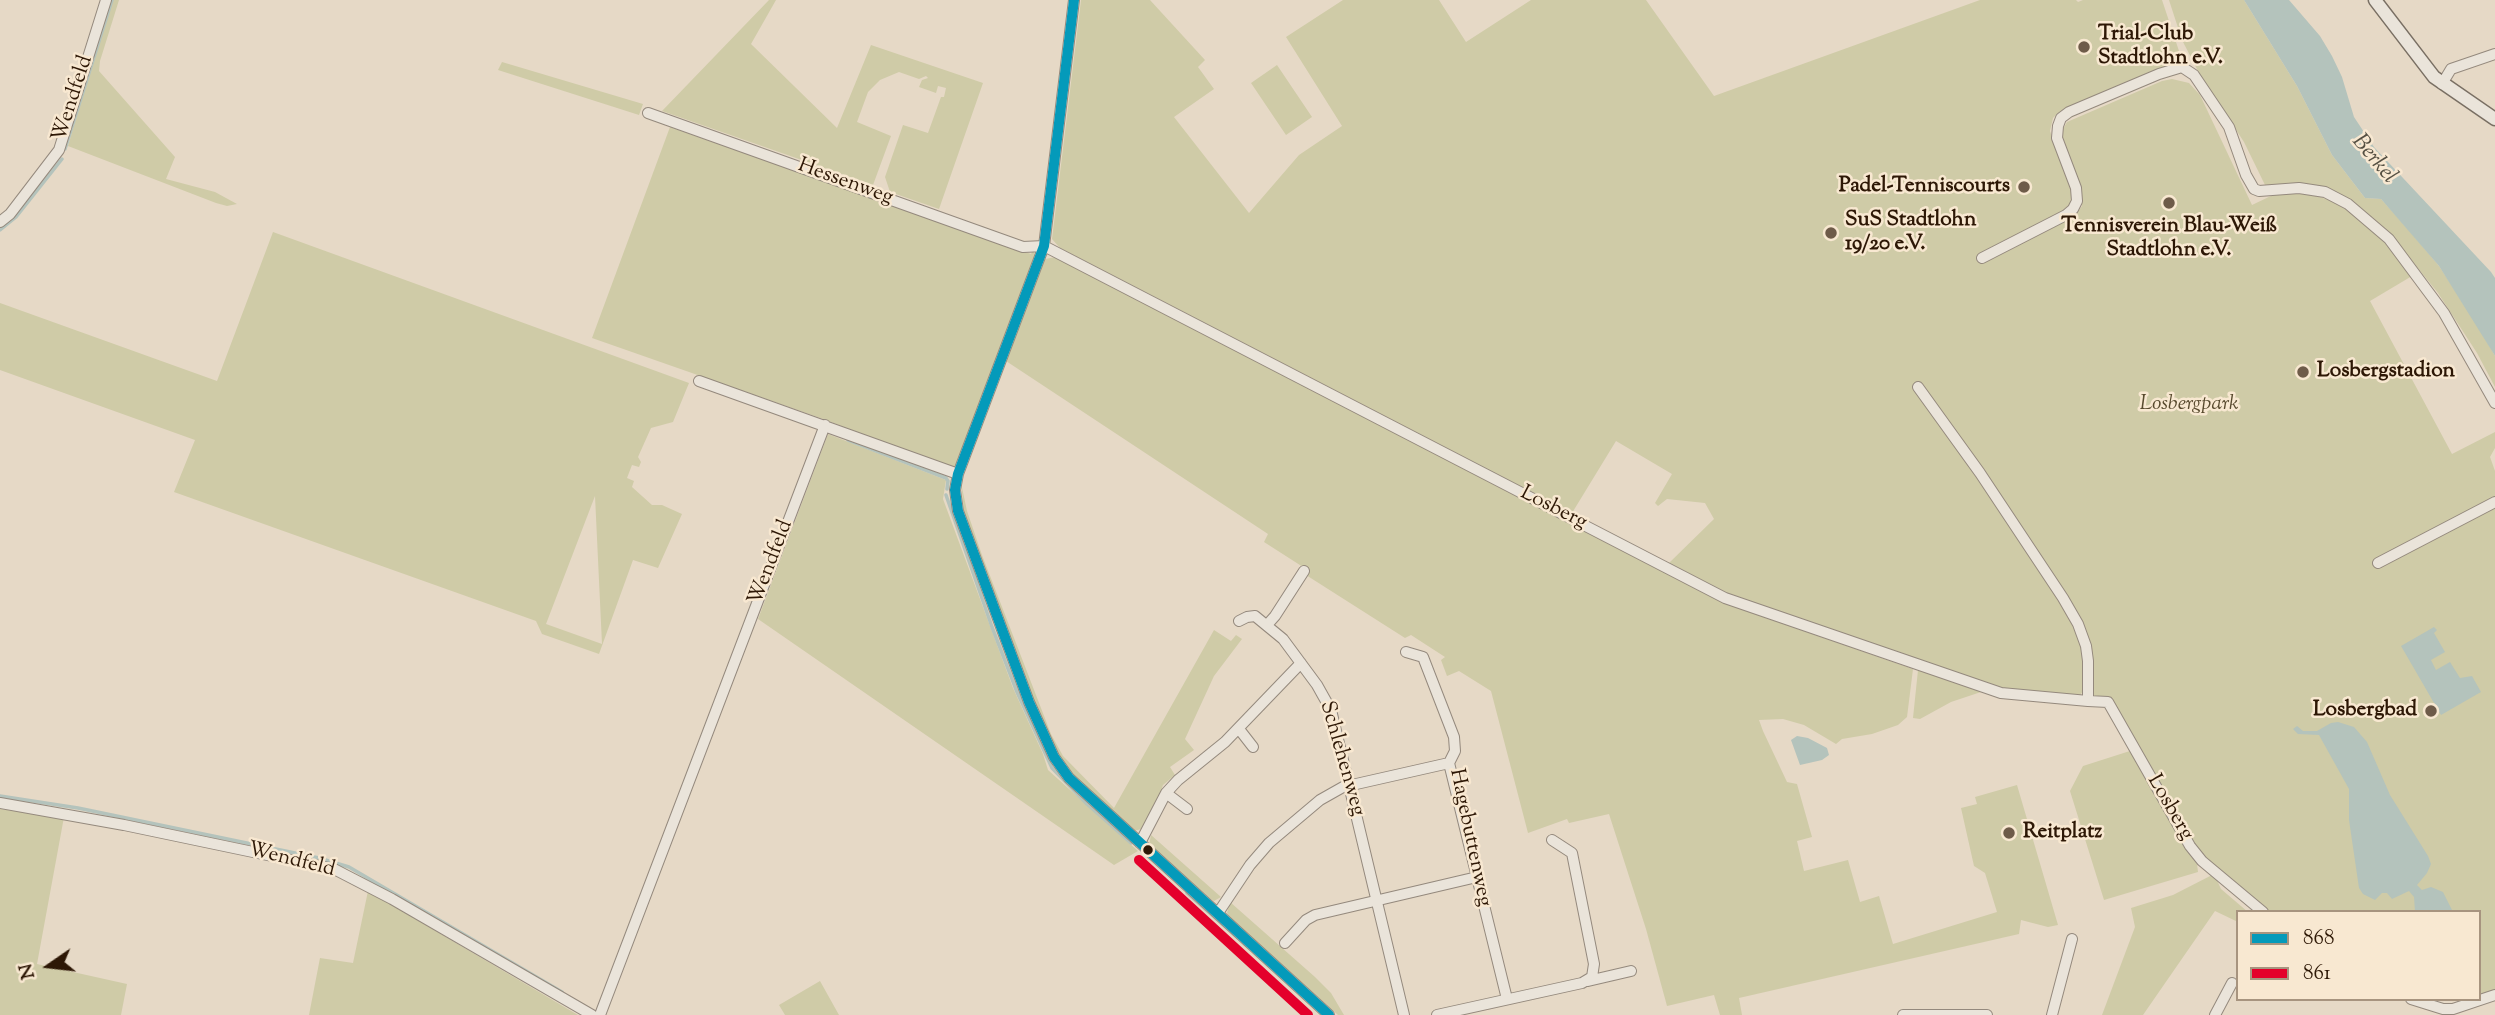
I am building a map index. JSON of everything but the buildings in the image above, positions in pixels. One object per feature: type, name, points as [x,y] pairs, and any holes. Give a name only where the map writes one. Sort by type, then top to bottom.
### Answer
[{"type":"street","name":"Wendfeld","points":[[0,222],[16,206],[58,150],[106,0]]},
{"type":"street","points":[[1074,0],[1044,246],[957,474],[956,500],[965,533],[1029,702],[1049,748],[1069,778],[1329,1015]]},
{"type":"street","points":[[2375,0],[2423,66],[2442,84],[2495,119]]},
{"type":"street","points":[[2442,84],[2451,69],[2495,54]]},
{"type":"street","points":[[1982,258],[2073,209],[2077,201],[2076,188],[2057,138],[2057,126],[2061,118],[2120,90],[2182,67],[2193,75],[2228,127],[2253,189],[2259,191],[2299,188],[2325,192],[2348,204],[2389,239],[2444,313],[2495,403]]},
{"type":"street","name":"Hessenweg","points":[[648,113],[1023,247],[1044,246]]},
{"type":"street","name":"Losberg","points":[[1044,246],[1726,598],[2001,693],[2108,702],[2190,846],[2202,861],[2261,910]]},
{"type":"street","points":[[699,381],[957,474]]},
{"type":"street","points":[[1918,387],[1986,482],[2078,624],[2087,654],[2088,701]]},
{"type":"street","name":"Wendfeld","points":[[600,1015],[825,425]]},
{"type":"street","points":[[2378,563],[2495,502]]},
{"type":"street","points":[[1239,621],[1255,616],[1267,625],[1304,571]]},
{"type":"street","name":"Schlehenweg","points":[[1267,625],[1283,639],[1317,685],[1331,710],[1404,1015]]},
{"type":"street","name":"Hagebuttenweg","points":[[1406,652],[1423,657],[1455,741],[1454,758],[1450,763],[1507,999]]},
{"type":"street","points":[[1140,843],[1167,793],[1178,779],[1239,729],[1301,663]]},
{"type":"street","points":[[1239,729],[1253,747]]},
{"type":"street","points":[[1218,913],[1250,864],[1269,843],[1306,810],[1327,796],[1350,785],[1450,763]]},
{"type":"street","points":[[1167,793],[1187,809]]},
{"type":"street","name":"Wendfeld","points":[[0,803],[124,825],[334,869],[592,1015]]},
{"type":"street","points":[[1552,840],[1572,853],[1594,964],[1590,977]]},
{"type":"street","points":[[1285,943],[1311,916],[1477,877]]},
{"type":"street","points":[[2052,1015],[2072,939]]},
{"type":"street","points":[[1437,1015],[1590,977],[1631,971]]},
{"type":"street","points":[[2215,1015],[2232,983]]},
{"type":"street","points":[[2415,1001],[2443,1012],[2480,1001]]},
{"type":"street","points":[[1903,1015],[1987,1015]]},
{"type":"green space","points":[[111,0],[119,0],[99,71],[175,157],[166,179],[215,192],[237,204],[227,206],[216,203],[68,146]]},
{"type":"green space","points":[[769,0],[776,0],[751,44],[837,128],[871,45],[983,83],[939,209],[890,192],[885,177],[903,125],[928,133],[941,97],[944,97],[946,88],[938,86],[936,93],[919,87],[922,80],[928,78],[926,76],[919,79],[899,72],[880,80],[868,92],[857,122],[891,136],[873,185],[662,111]]},
{"type":"green space","name":"Losbergpark","points":[[1081,0],[1150,0],[1205,60],[1198,67],[1214,89],[1174,117],[1249,213],[1299,155],[1342,126],[1286,37],[1343,0],[1439,0],[1466,42],[1531,0],[1646,0],[1714,96],[1980,0],[2162,0],[2179,51],[2175,64],[2057,114],[2053,118],[2050,131],[2072,193],[2070,204],[2062,211],[1980,254],[1984,261],[2070,217],[2082,206],[2082,190],[2063,138],[2063,129],[2067,122],[2172,79],[2189,83],[2200,95],[2252,205],[2288,191],[2330,200],[2354,214],[2382,239],[2412,276],[2370,301],[2452,454],[2495,432],[2495,448],[2490,457],[2495,471],[2495,497],[2477,507],[2477,516],[2495,507],[2495,991],[2481,998],[2481,910],[2266,910],[2199,853],[2108,696],[2096,697],[2091,693],[2087,645],[2079,622],[2065,596],[1921,385],[1916,389],[2061,598],[2076,626],[2086,661],[2086,685],[2080,696],[1987,684],[1733,596],[1669,563],[1714,519],[1705,503],[1667,499],[1658,506],[1655,503],[1672,474],[1616,441],[1572,513],[1060,248],[1052,239]]},
{"type":"green space","points":[[2169,0],[2244,0],[2297,86],[2332,155],[2365,198],[2381,199],[2409,230],[2439,266],[2474,319],[2495,356],[2495,387],[2477,353],[2438,293],[2391,235],[2372,217],[2369,219],[2344,200],[2265,185],[2244,142],[2200,75],[2182,40]]},
{"type":"green space","points":[[502,62],[643,104],[639,115],[498,70]]},
{"type":"green space","points":[[1277,65],[1312,117],[1286,135],[1251,83]]},
{"type":"green space","points":[[670,127],[1031,254],[1033,250],[1035,255],[956,465],[950,468],[826,420],[592,338]]},
{"type":"green space","points":[[273,232],[689,383],[673,422],[651,428],[638,457],[641,462],[639,467],[632,465],[627,478],[634,481],[632,487],[652,505],[662,505],[682,514],[658,568],[633,560],[599,654],[542,634],[536,621],[174,492],[195,440],[0,370],[0,303],[217,381]],"holes":[[[595,496],[602,644],[546,624]]]},
{"type":"green space","points":[[1056,257],[1729,605],[1913,669],[1907,717],[1898,725],[1872,734],[1842,739],[1836,744],[1804,725],[1783,719],[1759,720],[1787,782],[1797,784],[1812,837],[1797,841],[1804,871],[1848,860],[1860,902],[1879,896],[1893,944],[1997,912],[1985,873],[1974,866],[1961,808],[1977,804],[1975,797],[2017,785],[2058,925],[2048,927],[2021,920],[2019,934],[1739,998],[1742,1015],[1720,1015],[1714,995],[1667,1006],[1646,929],[1609,814],[1569,823],[1567,819],[1528,833],[1491,691],[1459,671],[1447,676],[1441,660],[1445,657],[1411,635],[1405,638],[1306,575],[1303,567],[1264,542],[1268,534],[1006,361],[1045,259]]},
{"type":"green space","points":[[828,434],[946,480],[943,499],[1013,688],[1048,770],[1138,851],[1114,865],[758,619]]},
{"type":"green space","points":[[961,483],[982,555],[1051,734],[1063,756],[1114,808],[1214,630],[1231,641],[1236,635],[1242,639],[1214,676],[1185,739],[1194,750],[1170,767],[1175,775],[1163,785],[1142,829],[1133,831],[1079,784],[1062,764],[1031,696],[965,520]]},
{"type":"green space","points":[[1918,670],[1981,692],[1951,702],[1920,719],[1913,718]]},
{"type":"green space","points":[[2133,750],[2197,864],[2198,872],[2104,900],[2070,791],[2083,766]]},
{"type":"green space","points":[[0,809],[64,817],[37,964],[127,984],[121,1015],[0,1015]]},
{"type":"green space","points":[[1151,835],[1221,897],[1214,901],[1211,899],[1149,845]]},
{"type":"green space","points":[[2214,874],[2221,889],[2246,910],[2236,910],[2236,921],[2215,911],[2143,1015],[2102,1015],[2135,927],[2131,908],[2173,895]]},
{"type":"green space","points":[[368,891],[578,1015],[309,1015],[320,958],[353,963]]},
{"type":"green space","points":[[1230,902],[1315,977],[1331,993],[1344,1015],[1338,1015],[1230,918],[1227,913]]},
{"type":"green space","points":[[820,981],[839,1015],[785,1015],[779,1005]]},
{"type":"water","name":"Berkel","points":[[2244,0],[2289,0],[2320,36],[2332,56],[2342,77],[2354,117],[2374,147],[2491,272],[2495,278],[2495,356],[2439,266],[2381,199],[2365,198],[2332,155],[2297,86]]},
{"type":"water","points":[[2434,627],[2437,630],[2434,633],[2445,652],[2431,660],[2436,670],[2450,662],[2460,678],[2472,676],[2481,692],[2441,715],[2401,646]]},
{"type":"water","points":[[2338,722],[2354,727],[2367,742],[2390,795],[2431,864],[2417,885],[2422,890],[2431,887],[2443,892],[2452,910],[2415,910],[2414,897],[2409,891],[2392,899],[2387,893],[2382,893],[2375,900],[2363,894],[2359,888],[2349,820],[2349,789],[2319,735],[2298,734],[2293,729],[2297,726],[2303,731],[2317,731]]},
{"type":"water","points":[[1797,736],[1808,738],[1827,748],[1829,755],[1822,760],[1800,765],[1791,740]]},
{"type":"waterway","points":[[65,149],[112,0]]},
{"type":"waterway","points":[[0,230],[16,217],[62,159]]},
{"type":"waterway","points":[[848,440],[946,478],[947,489]]},
{"type":"waterway","points":[[946,495],[1017,692],[1052,768],[1131,843]]},
{"type":"waterway","points":[[0,796],[78,808],[319,858],[349,867],[562,992]]},
{"type":"waterway","points":[[1187,893],[1246,945]]},
{"type":"transit line","name":"868","points":[[1074,0],[1044,246],[958,474],[955,490],[958,511],[1029,702],[1054,757],[1069,778],[1329,1015]]},
{"type":"transit line","name":"861","points":[[1139,860],[1308,1015]]},
{"type":"place","name":"Trial-Club Stadtlohn e.V.","points":[[2084,47]]},
{"type":"place","name":"Padel-Tenniscourts","points":[[2024,187]]},
{"type":"place","name":"Tennisverein Blau-Weiß Stadtlohn e.V.","points":[[2169,203]]},
{"type":"place","name":"SuS Stadtlohn 19/20 e.V.","points":[[1831,233]]},
{"type":"place","name":"Losbergstadion","points":[[2303,372]]},
{"type":"place","name":"Losbergbad","points":[[2431,711]]},
{"type":"place","name":"Reitplatz","points":[[2009,833]]}]
